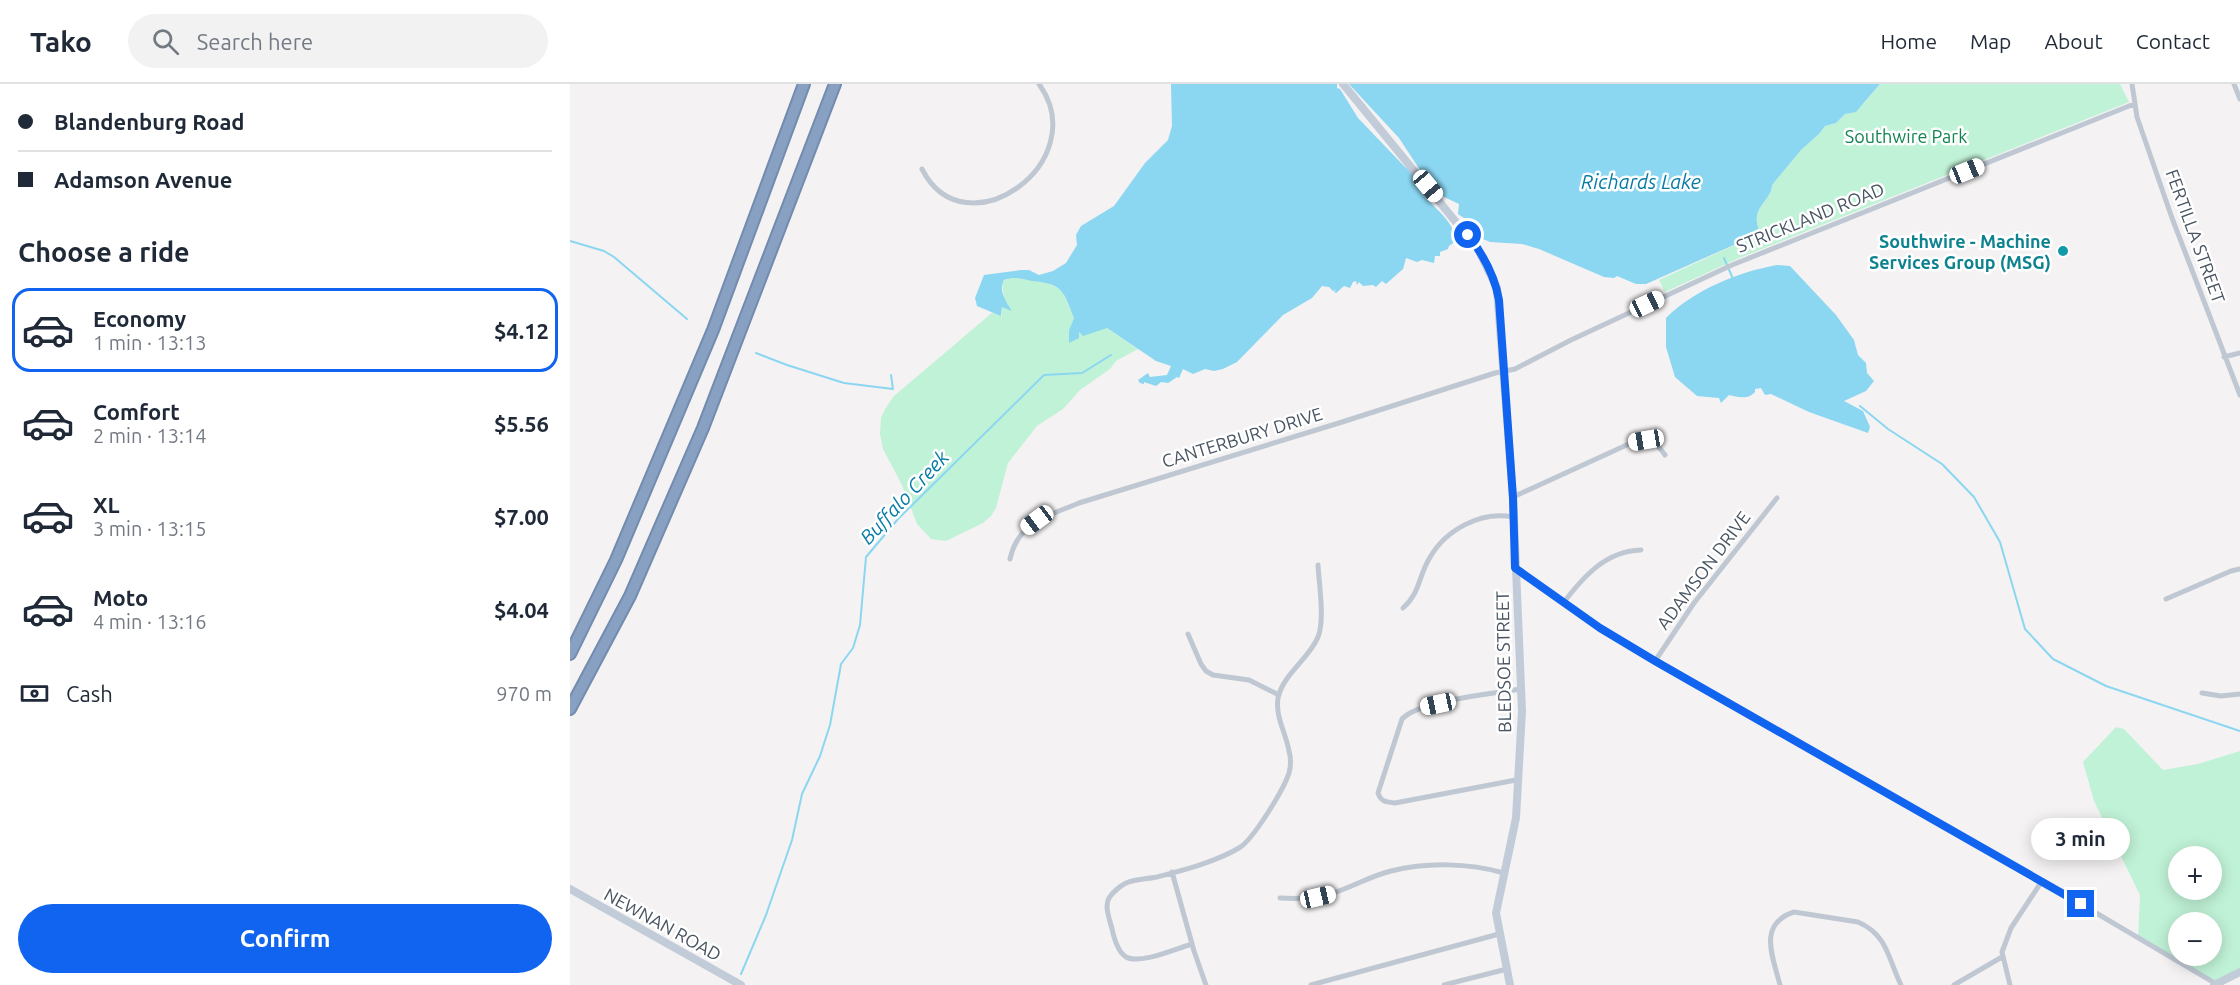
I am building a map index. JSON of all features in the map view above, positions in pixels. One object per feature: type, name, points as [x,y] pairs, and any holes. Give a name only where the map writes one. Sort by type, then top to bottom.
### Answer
[{"type":"highway","points":[[570,654],[616,560],[713,330],[804,84]]},
{"type":"highway","points":[[570,709],[630,596],[703,428],[835,84]]},
{"type":"street","points":[[922,169],[930,184],[943,195],[957,201],[985,202],[999,199],[1020,187],[1034,175],[1049,148],[1052,126],[1047,100],[1039,84]]},
{"type":"street","name":"BLEDSOE STREET","points":[[1343,84],[1478,249],[1497,288],[1513,498],[1512,517],[1522,711],[1515,820],[1496,913],[1510,985]]},
{"type":"street","name":"FERTILLA STREET","points":[[2132,84],[2134,104],[2172,218],[2240,395]]},
{"type":"street","points":[[2234,84],[2240,99]]},
{"type":"street","name":"STRICKLAND ROAD","points":[[1504,372],[1515,369],[1571,340],[1732,265],[2134,104]]},
{"type":"street","points":[[2224,357],[2240,352]]},
{"type":"street","name":"CANTERBURY DRIVE","points":[[1010,559],[1013,545],[1037,520],[1079,503],[1504,372]]},
{"type":"street","points":[[1513,498],[1631,443],[1646,440],[1658,444],[1665,455]]},
{"type":"street","name":"ADAMSON DRIVE","points":[[1655,661],[1694,603],[1777,498]]},
{"type":"street","points":[[1402,608],[1413,599],[1429,559],[1452,533],[1470,522],[1489,516],[1499,514],[1512,517]]},
{"type":"street","points":[[1564,602],[1594,567],[1614,555],[1629,550],[1641,550]]},
{"type":"street","points":[[1192,944],[1146,958],[1126,957],[1120,950],[1112,928],[1107,906],[1108,899],[1125,884],[1195,866],[1236,850],[1254,835],[1288,776],[1289,751],[1279,719],[1279,695],[1288,678],[1318,638],[1320,626],[1318,565]]},
{"type":"street","points":[[1515,568],[1600,628],[1655,661],[2042,881],[2216,985],[2240,972]]},
{"type":"street","points":[[2166,598],[2240,569]]},
{"type":"street","points":[[1188,634],[1201,664],[1213,675],[1249,680],[1279,695]]},
{"type":"street","points":[[1516,780],[1395,803],[1385,802],[1378,793],[1401,719],[1408,712],[1460,699],[1521,689]]},
{"type":"street","points":[[2202,693],[2221,696],[2240,694]]},
{"type":"street","points":[[1280,898],[1318,897],[1332,894],[1389,871],[1413,867],[1463,865],[1484,867],[1504,873]]},
{"type":"street","points":[[1173,872],[1192,944],[1206,985]]},
{"type":"street","points":[[2010,985],[2002,957],[2011,928],[2042,881]]},
{"type":"street","name":"NEWNAN ROAD","points":[[570,889],[741,985]]},
{"type":"street","points":[[1780,985],[1771,948],[1771,930],[1776,921],[1794,912],[1858,922],[1867,926],[1882,940],[1901,985]]},
{"type":"street","points":[[1311,985],[1499,933]]},
{"type":"street","points":[[1954,985],[2002,957]]},
{"type":"street","points":[[1444,985],[1507,969]]},
{"type":"green space","name":"Southwire Park","points":[[1880,84],[2120,84],[2129,102],[1737,259],[1665,292],[1659,280],[1754,236],[1759,231],[1758,212],[1770,194],[1772,185],[1801,150],[1825,126],[1836,123],[1845,114],[1860,107]]},
{"type":"green space","points":[[1021,277],[1045,282],[1062,290],[1074,318],[1069,331],[1069,343],[1079,332],[1086,335],[1105,327],[1138,349],[1116,361],[1110,369],[1080,390],[1063,409],[1037,426],[1008,463],[996,508],[991,516],[983,523],[946,541],[931,539],[917,524],[902,485],[883,449],[880,434],[881,418],[894,396],[993,312],[1002,316],[1002,307],[1008,305],[1004,299],[1002,282],[1009,278]]},
{"type":"green space","points":[[2116,727],[2124,729],[2163,770],[2198,764],[2240,751],[2240,972],[2216,984],[2185,966],[2222,966],[2222,912],[2168,912],[2168,956],[2138,938],[2140,895],[2094,801],[2083,762]]},
{"type":"water","points":[[1171,84],[1337,84],[1337,88],[1340,89],[1358,118],[1416,176],[1417,185],[1422,192],[1449,222],[1456,241],[1448,249],[1440,252],[1440,256],[1435,256],[1434,263],[1422,260],[1417,262],[1406,258],[1403,269],[1386,284],[1382,281],[1376,287],[1363,286],[1359,282],[1357,285],[1356,281],[1350,288],[1344,286],[1336,293],[1334,292],[1336,290],[1322,286],[1312,298],[1283,315],[1237,362],[1223,369],[1214,371],[1205,369],[1193,374],[1183,369],[1179,378],[1168,383],[1161,382],[1156,386],[1140,383],[1138,380],[1148,373],[1150,377],[1167,375],[1171,366],[1156,361],[1107,328],[1083,336],[1079,332],[1079,338],[1069,343],[1069,330],[1074,318],[1061,290],[1051,284],[1018,278],[1004,280],[1002,292],[1012,311],[1002,307],[1001,316],[977,306],[975,298],[984,275],[1029,270],[1039,275],[1053,271],[1066,263],[1077,245],[1076,235],[1081,226],[1114,206],[1145,163],[1168,140],[1172,126]]},
{"type":"water","name":"Richards Lake","points":[[1349,84],[1880,84],[1856,112],[1845,114],[1836,123],[1825,126],[1801,150],[1772,185],[1770,193],[1758,212],[1759,231],[1754,236],[1646,284],[1636,284],[1617,276],[1604,277],[1522,244],[1490,242],[1483,239],[1473,224],[1458,214],[1459,204],[1442,196],[1418,167],[1399,138]]},
{"type":"water","points":[[1777,265],[1790,266],[1836,315],[1854,340],[1858,355],[1866,363],[1867,373],[1874,381],[1866,391],[1844,401],[1863,411],[1870,427],[1868,433],[1809,412],[1771,394],[1765,395],[1761,388],[1755,389],[1752,395],[1746,397],[1729,395],[1721,403],[1719,398],[1697,396],[1675,377],[1666,347],[1666,318],[1690,299],[1717,284],[1747,272]]},
{"type":"waterway","points":[[570,241],[604,251],[614,257],[687,319]]},
{"type":"waterway","points":[[1724,258],[1733,279]]},
{"type":"waterway","points":[[756,353],[844,383],[893,389],[891,375]]},
{"type":"waterway","name":"Buffalo Creek","points":[[741,974],[766,915],[792,840],[802,794],[820,756],[830,725],[841,664],[853,648],[860,625],[866,557],[898,519],[1044,375],[1082,373],[1111,355]]},
{"type":"waterway","points":[[1860,406],[1888,429],[1942,464],[1974,497],[2000,542],[2025,629],[2053,659],[2106,686],[2240,731]]},
{"type":"place","name":"Southwire - Machine Services Group (MSG)","points":[[2063,251]]},
{"type":"route","points":[[1468,235],[1492,276],[1499,300],[1513,498],[1515,568],[1600,628],[1655,661],[2081,904]]}]
